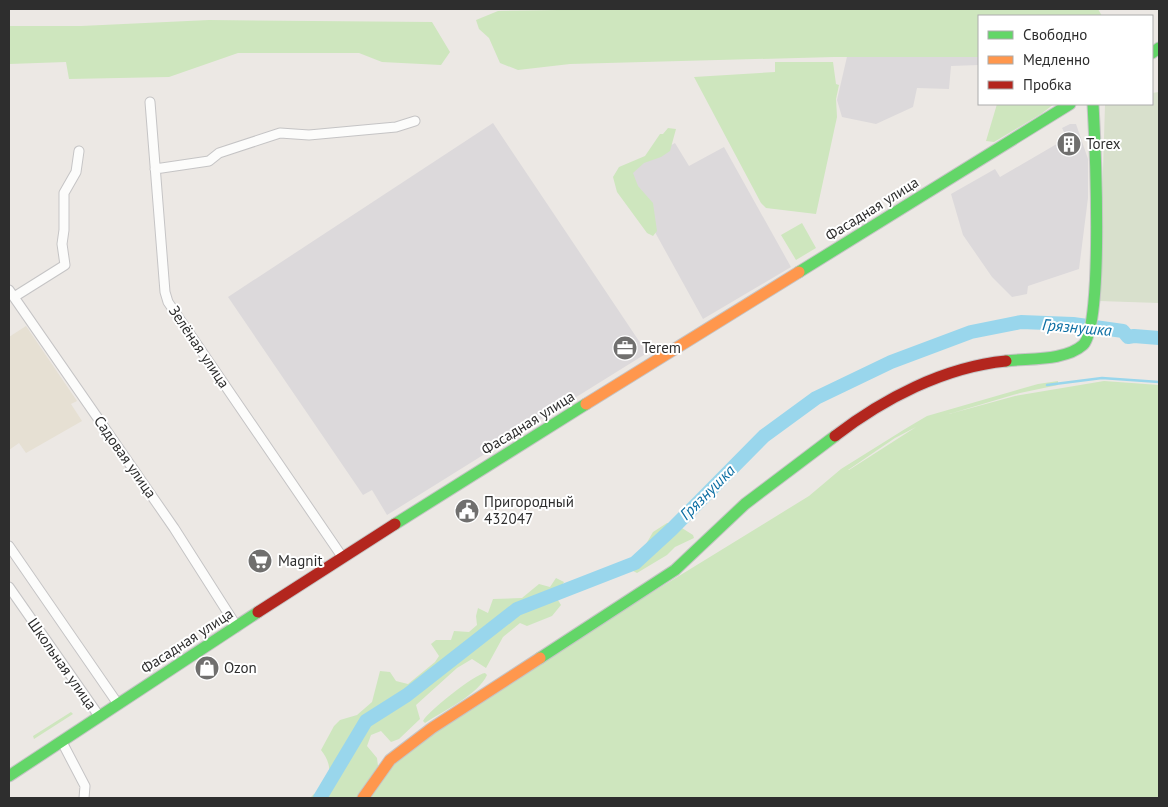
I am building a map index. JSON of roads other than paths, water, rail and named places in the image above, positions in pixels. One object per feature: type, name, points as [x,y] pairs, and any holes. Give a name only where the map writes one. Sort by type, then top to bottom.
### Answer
[{"type":"main road","name":"Фасадная улица","points":[[9,776],[343,558],[691,338],[1068,105]]},
{"type":"main road","points":[[363,798],[378,774],[390,760],[432,728],[675,570],[746,504],[859,418],[904,392],[955,372],[1002,361],[1061,355],[1082,346],[1088,339],[1094,300],[1097,182],[1093,105]]},
{"type":"street","name":"Зелёная улица","points":[[150,102],[165,292],[168,302],[343,558]]},
{"type":"street","points":[[155,169],[209,161],[218,152],[280,133],[309,135],[396,127],[415,121]]},
{"type":"street","points":[[11,293],[65,265],[62,244],[64,193],[76,172],[79,151]]},
{"type":"street","name":"Садовая улица","points":[[11,293],[174,528],[236,627]]},
{"type":"street","points":[[9,546],[118,704]]},
{"type":"street","name":"Школьная улица","points":[[9,587],[99,716]]},
{"type":"street","points":[[62,742],[85,786],[84,798]]},
{"type":"waterway","name":"Грязнушка","points":[[320,798],[366,721],[407,695],[517,609],[635,563],[672,529],[764,436],[816,398],[891,362],[971,332],[1021,322],[1073,324],[1123,331],[1128,337],[1159,338]]},
{"type":"waterway","points":[[1047,385],[1102,378],[1159,382]]},
{"type":"place","name":"Torex","points":[[1069,144]]},
{"type":"place","name":"Terem","points":[[625,348]]},
{"type":"place","name":"Пригородный 432047","points":[[467,511]]},
{"type":"place","name":"Magnit","points":[[260,561]]},
{"type":"place","name":"Ozon","points":[[207,668]]}]
